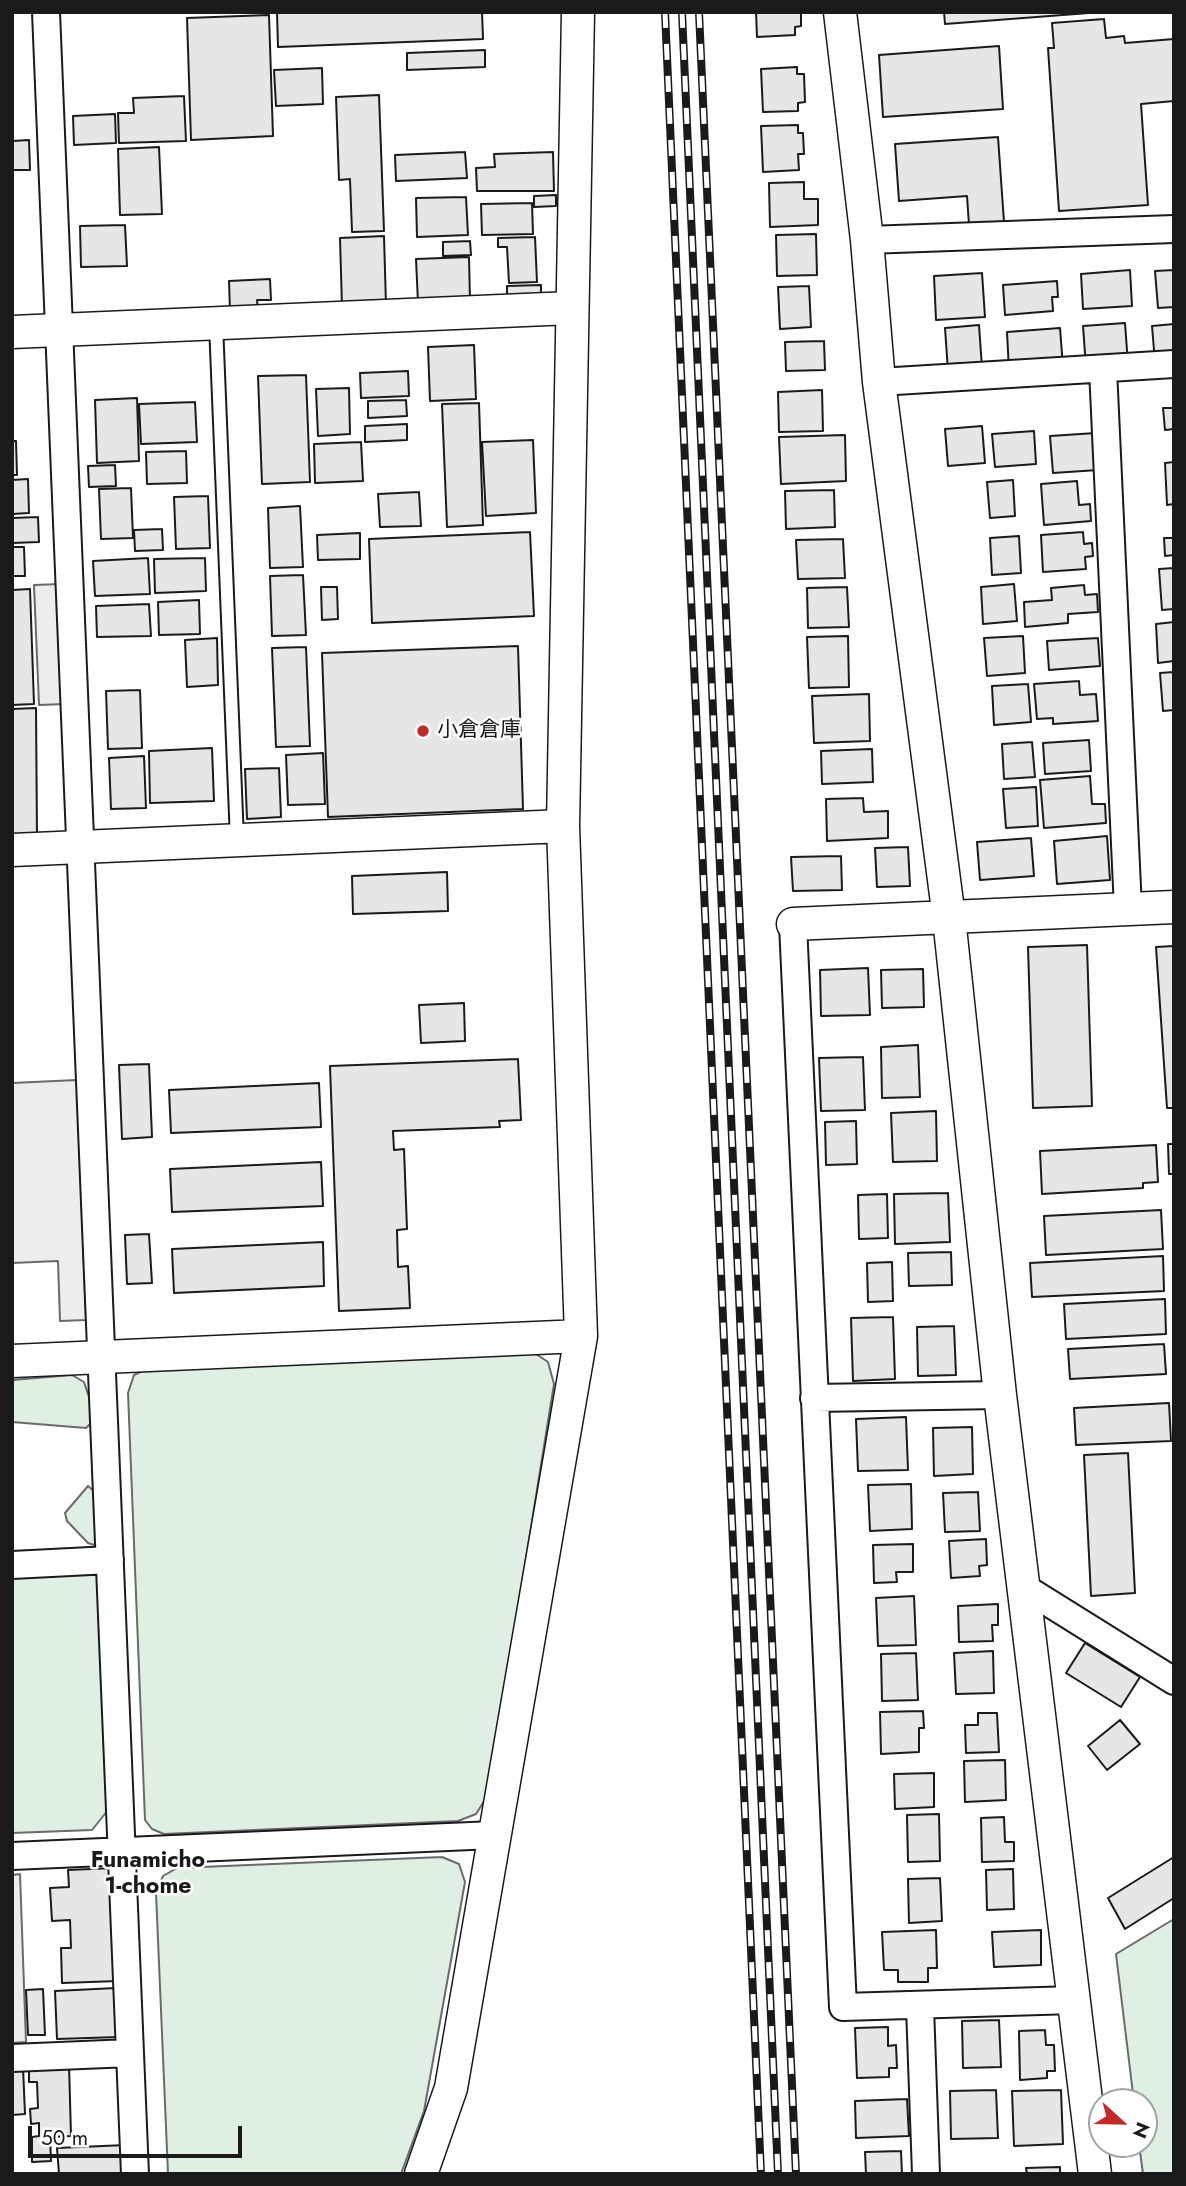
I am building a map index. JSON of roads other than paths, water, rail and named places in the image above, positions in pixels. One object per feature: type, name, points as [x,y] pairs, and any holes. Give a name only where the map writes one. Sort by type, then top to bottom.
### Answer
[{"type":"street","points":[[46,12],[135,2174]]},
{"type":"street","points":[[421,2174],[451,2088],[582,1336],[563,826],[578,12]]},
{"type":"street","points":[[840,12],[867,240],[879,382],[949,918],[1000,1395],[1095,2174]]},
{"type":"street","points":[[867,240],[1174,229]]},
{"type":"street","points":[[12,332],[571,308]]},
{"type":"street","points":[[879,382],[1174,364]]},
{"type":"street","points":[[1103,369],[1128,909]]},
{"type":"street","points":[[12,850],[563,826]]},
{"type":"street","points":[[1074,2000],[920,2007],[843,2007],[793,924],[1174,907]]},
{"type":"street","points":[[12,1362],[582,1336]]},
{"type":"street","points":[[814,1398],[1000,1395]]},
{"type":"street","points":[[12,1565],[110,1560]]},
{"type":"street","points":[[1025,1588],[1174,1681]]},
{"type":"street","points":[[12,1856],[494,1835]]},
{"type":"street","points":[[920,2007],[926,2174]]},
{"type":"street","points":[[12,2058],[130,2053]]},
{"type":"lane","points":[[216,324],[237,840]]},
{"type":"railway","points":[[665,12],[761,2174]]},
{"type":"railway","points":[[682,12],[778,2174]]},
{"type":"railway","points":[[699,12],[796,2174]]},
{"type":"place","name":"小倉倉庫","points":[[423,731]]},
{"type":"district","name":"Funamicho 1-chome","points":[[148,1874]]}]
